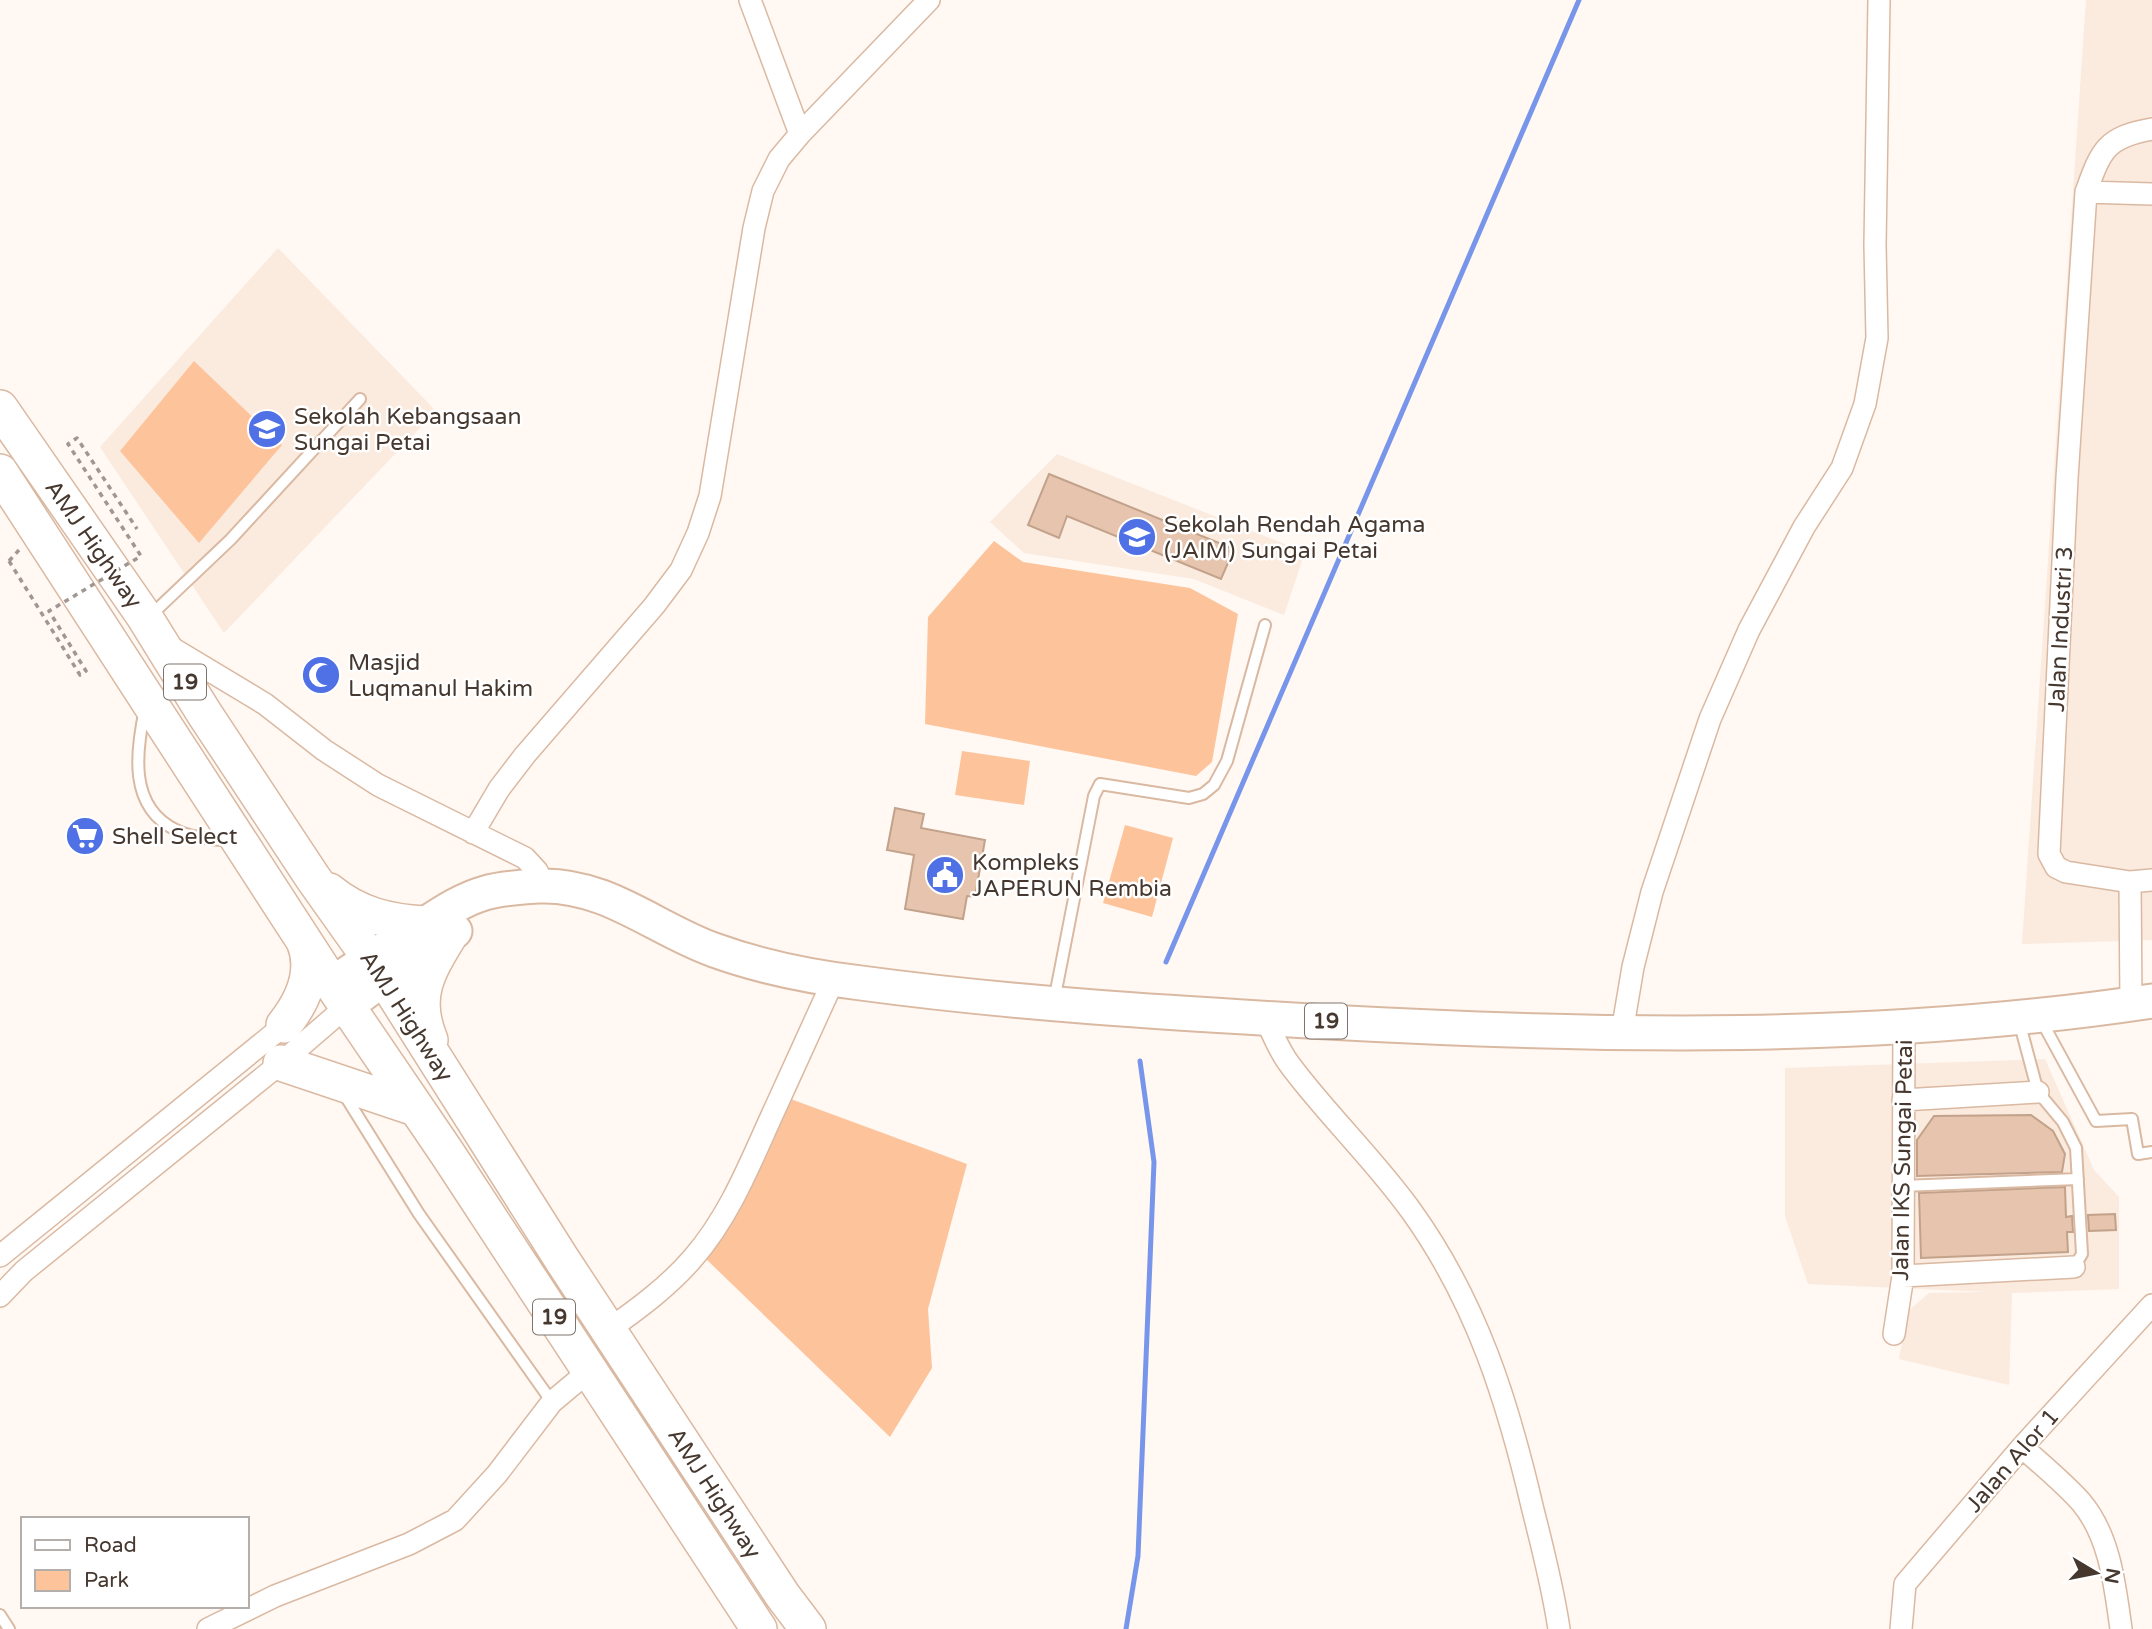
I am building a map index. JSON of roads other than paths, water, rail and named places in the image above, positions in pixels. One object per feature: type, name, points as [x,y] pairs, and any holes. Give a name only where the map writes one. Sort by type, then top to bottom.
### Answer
[{"type":"highway","name":"AMJ Highway","points":[[0,408],[153,630],[313,878],[443,1070],[608,1330],[783,1596],[808,1629]]},
{"type":"highway","name":"AMJ Highway","points":[[0,472],[340,995],[447,1153],[759,1629]]},
{"type":"highway","points":[[313,878],[359,912],[437,930],[420,1002],[427,1033],[443,1070]]},
{"type":"highway","points":[[284,1026],[300,1005],[309,979],[307,948],[303,938]]},
{"type":"highway","points":[[281,1063],[415,1108]]},
{"type":"main road","name":"19","points":[[340,995],[376,968],[437,930],[479,895],[500,889],[531,888],[600,895],[624,904],[713,950],[779,969],[834,979],[1054,1004],[1460,1029],[1791,1032],[1904,1027],[2029,1017],[2141,1002]]},
{"type":"street","points":[[750,0],[800,134]]},
{"type":"street","points":[[473,833],[499,789],[525,755],[654,606],[681,570],[698,533],[710,496],[754,228],[763,191],[779,159],[800,134],[929,0]]},
{"type":"street","points":[[1622,1032],[1633,967],[1652,892],[1710,719],[1749,630],[1804,527],[1842,467],[1865,404],[1877,338],[1875,245],[1879,0]]},
{"type":"street","name":"Jalan Industri 3","points":[[2152,129],[2123,136],[2101,153],[2086,192],[2067,478],[2049,854],[2056,867],[2066,872],[2130,882],[2152,880]]},
{"type":"street","points":[[2086,192],[2152,194]]},
{"type":"street","points":[[153,630],[265,704],[324,750],[378,785],[525,858],[537,871],[531,888]]},
{"type":"street","points":[[2130,882],[2141,1002]]},
{"type":"street","points":[[608,1330],[667,1284],[692,1259],[715,1229],[739,1188],[834,979]]},
{"type":"street","points":[[24,1271],[2,1250],[284,1026],[340,995]]},
{"type":"street","points":[[0,1296],[24,1271],[281,1063],[340,995]]},
{"type":"street","points":[[1265,1018],[1289,1064],[1385,1175],[1415,1215],[1480,1330],[1511,1418],[1559,1629]]},
{"type":"street","name":"Jalan IKS Sungai Petai","points":[[1894,1334],[1903,1276],[1904,1027]]},
{"type":"street","points":[[1903,1100],[2038,1092]]},
{"type":"street","points":[[1903,1276],[2074,1267]]},
{"type":"street","name":"Jalan Alor 1","points":[[1901,1629],[1905,1584],[2022,1447],[2152,1305]]},
{"type":"street","points":[[208,1629],[275,1595],[432,1534],[455,1520],[474,1502],[552,1402],[589,1371]]},
{"type":"street","points":[[2022,1447],[2082,1504],[2096,1528],[2108,1555],[2121,1629]]},
{"type":"lane","points":[[153,630],[231,539],[360,399]]},
{"type":"lane","points":[[1054,1004],[1094,796],[1100,784],[1189,798],[1203,794],[1214,785],[1227,761],[1265,625]]},
{"type":"lane","points":[[148,697],[136,760],[147,802],[156,815],[176,830],[188,835],[242,842]]},
{"type":"lane","points":[[2029,1017],[2038,1092],[2063,1122],[2076,1148],[2082,1254],[2074,1267]]},
{"type":"lane","points":[[2029,1017],[2096,1121],[2132,1119],[2138,1154],[2152,1152]]},
{"type":"lane","points":[[335,1080],[419,1214],[552,1402]]},
{"type":"lane","points":[[1902,1185],[2078,1178]]},
{"type":"lane","points":[[0,1615],[9,1629]]},
{"type":"waterway","points":[[1166,962],[1579,0]]},
{"type":"waterway","points":[[1126,1629],[1138,1556],[1154,1162],[1140,1061]]},
{"type":"place","name":"Sekolah Kebangsaan Sungai Petai","points":[[267,429]]},
{"type":"place","name":"Sekolah Rendah Agama (JAIM) Sungai Petai","points":[[1137,537]]},
{"type":"place","name":"Masjid Luqmanul Hakim","points":[[321,675]]},
{"type":"place","name":"Shell Select","points":[[85,836]]},
{"type":"place","name":"Kompleks JAPERUN Rembia","points":[[945,875]]}]
